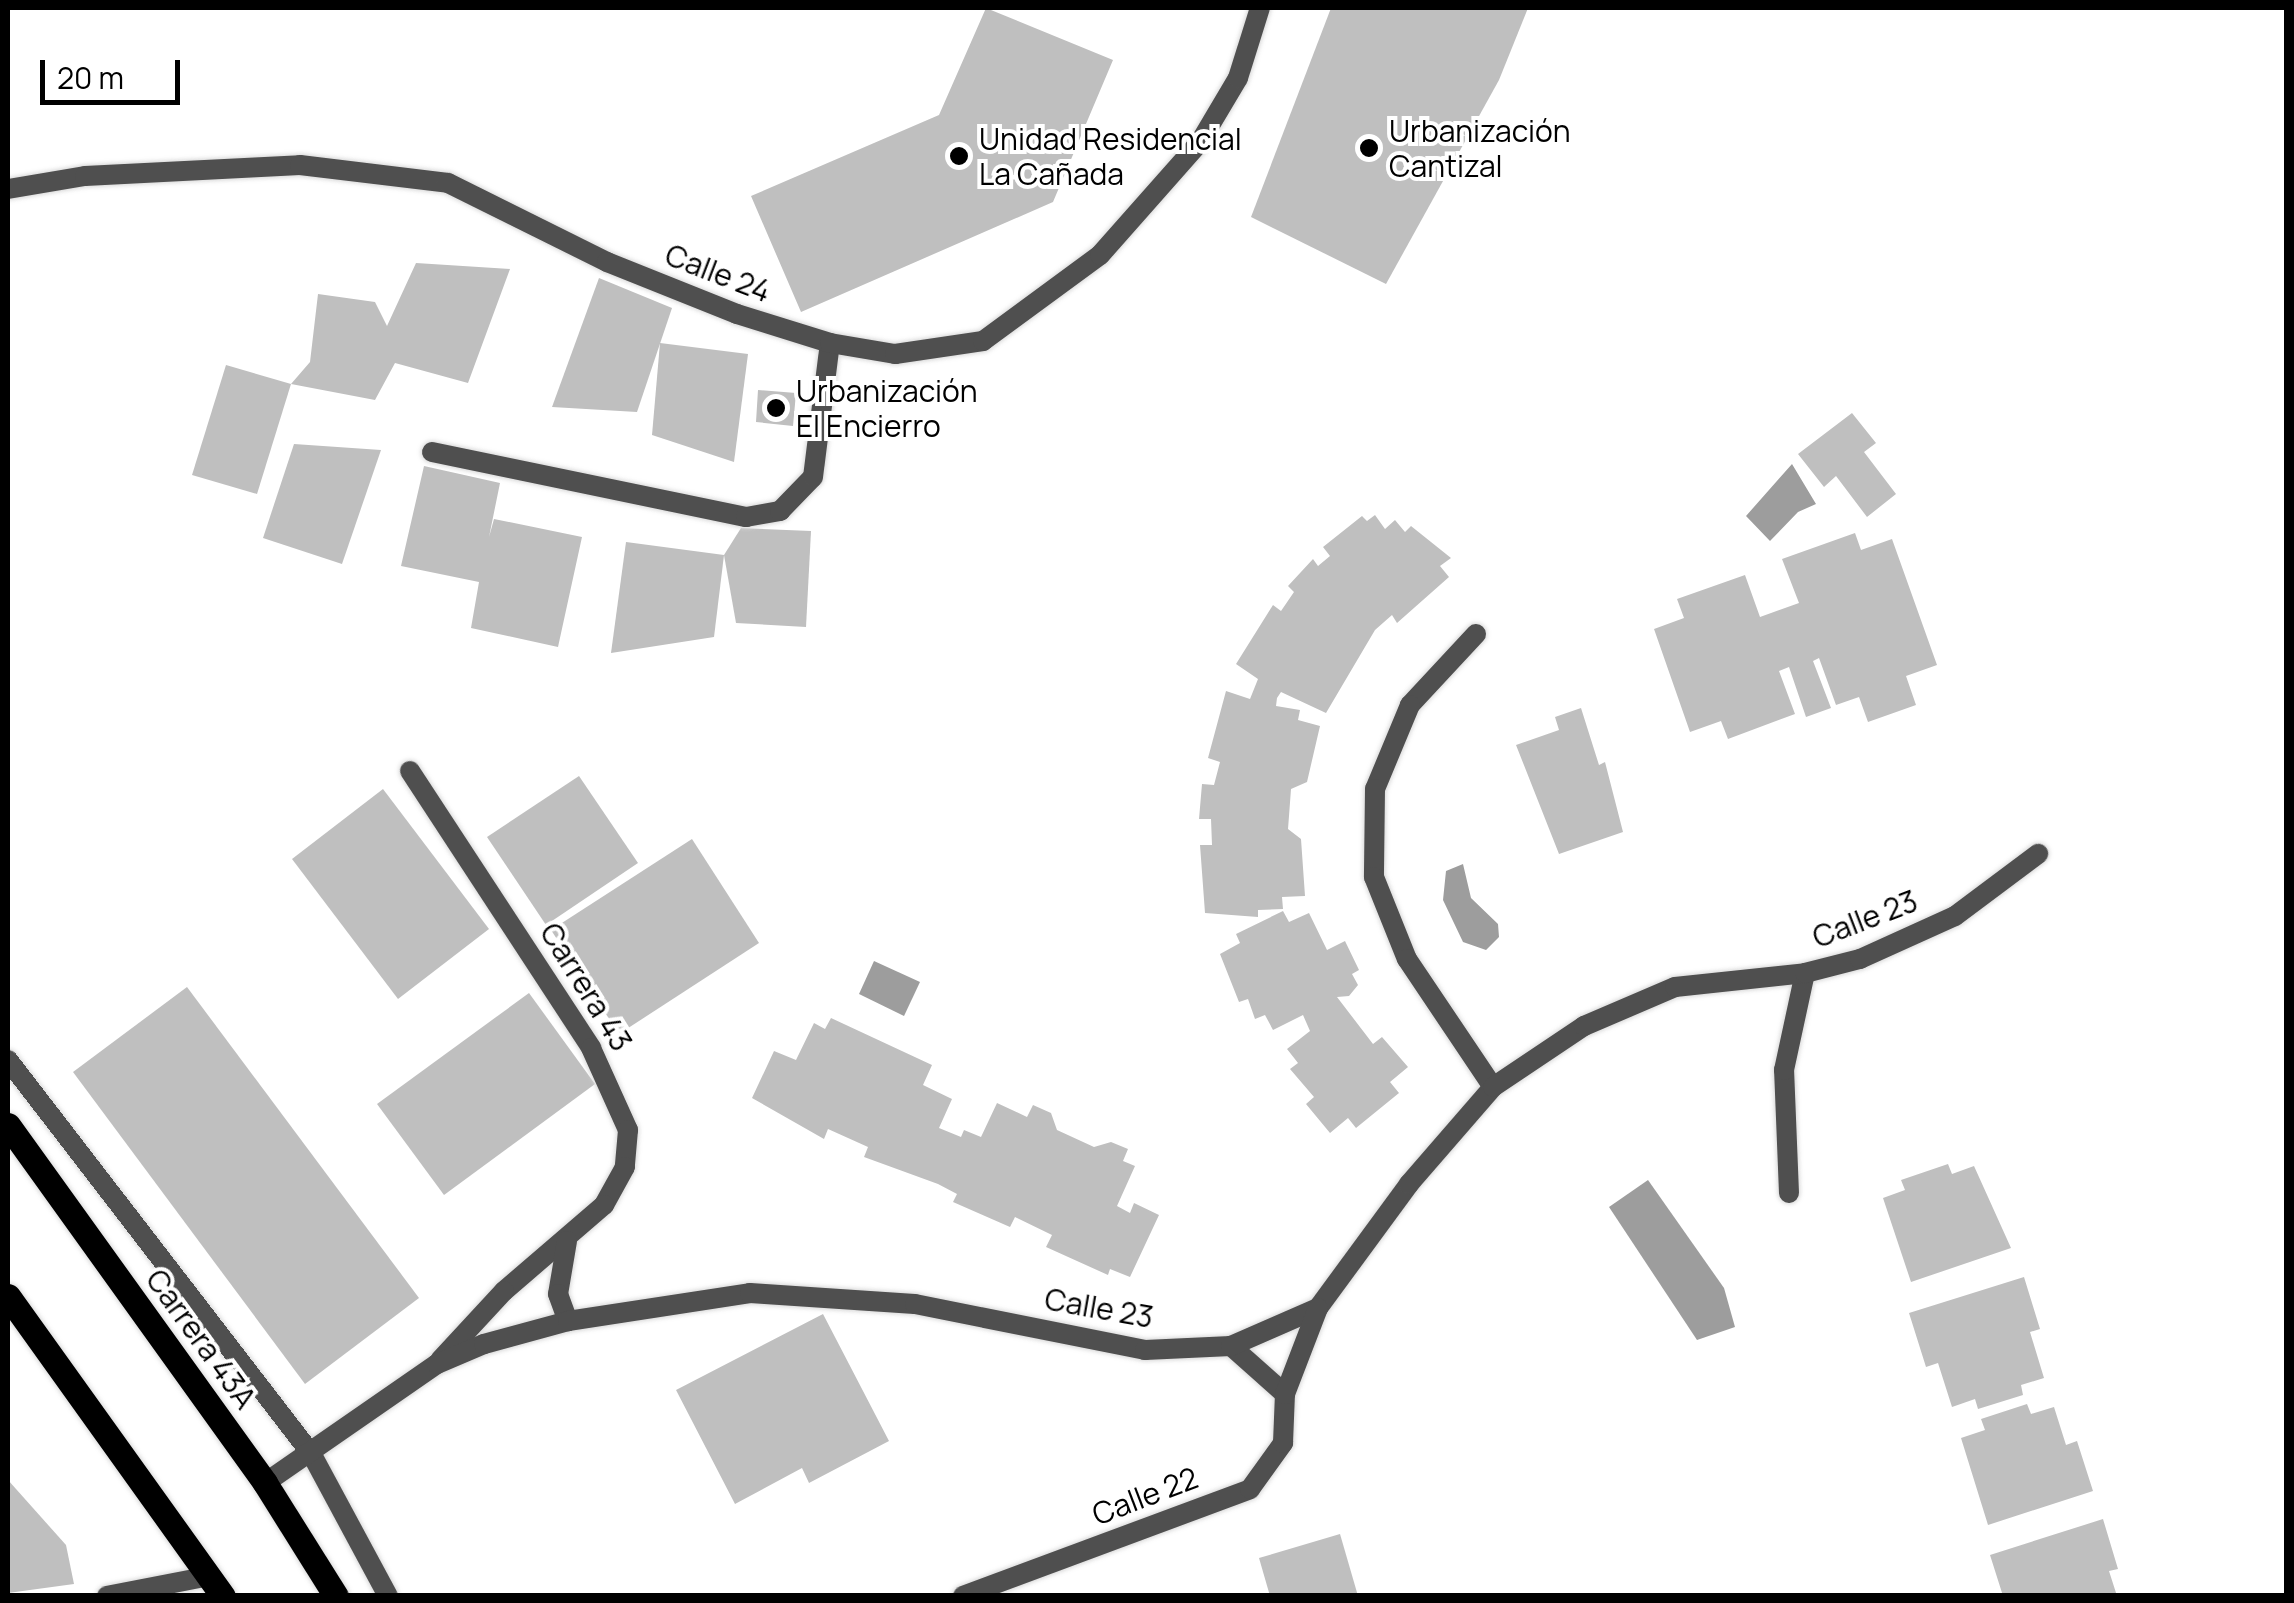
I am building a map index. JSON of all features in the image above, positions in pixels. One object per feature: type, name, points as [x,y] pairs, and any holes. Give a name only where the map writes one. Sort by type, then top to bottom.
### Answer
[{"type":"main road","name":"Carrera 43A","points":[[8,1124],[265,1484],[336,1596]]},
{"type":"main road","points":[[8,1296],[216,1586]]},
{"type":"street","name":"Calle 24","points":[[8,190],[84,176],[300,165],[448,184],[607,262],[830,343],[895,354],[982,341],[1100,255],[1200,142],[1238,78],[1260,8]]},
{"type":"street","points":[[432,452],[746,517],[780,511],[813,477],[830,343]]},
{"type":"street","points":[[1476,634],[1410,705],[1374,789],[1374,877],[1407,959],[1493,1088]]},
{"type":"street","name":"Carrera 43","points":[[410,771],[591,1048],[628,1130],[625,1166],[604,1206],[567,1242],[504,1291],[437,1364]]},
{"type":"street","name":"Calle 23","points":[[265,1484],[437,1364],[568,1321],[750,1293],[915,1304],[1145,1350],[1230,1346],[1318,1308],[1409,1184],[1493,1088],[1584,1026],[1674,987],[1805,973],[1860,958],[1955,916],[2038,854]]},
{"type":"street","points":[[1789,1193],[1784,1070],[1805,973]]},
{"type":"street","points":[[8,1060],[311,1453],[388,1596]]},
{"type":"street","points":[[567,1242],[558,1294],[568,1321]]},
{"type":"street","name":"Calle 22","points":[[963,1596],[1250,1488],[1284,1443],[1285,1394],[1318,1308]]},
{"type":"street","points":[[1230,1346],[1285,1394]]},
{"type":"street","points":[[106,1596],[216,1586]]},
{"type":"shaded area","points":[[1792,464],[1816,504],[1798,512],[1770,541],[1746,516]]},
{"type":"shaded area","points":[[1463,864],[1471,898],[1498,924],[1499,937],[1486,950],[1463,942],[1443,900],[1446,871]]},
{"type":"shaded area","points":[[874,961],[920,982],[904,1016],[859,994]]},
{"type":"shaded area","points":[[1648,1180],[1724,1288],[1735,1327],[1697,1340],[1609,1207]]},
{"type":"building","name":"Unidad Residencial La Cañada","points":[[986,8],[1113,60],[1053,202],[801,312],[751,196],[939,115]]},
{"type":"building","name":"Urbanización Cantizal","points":[[1331,8],[1528,8],[1499,80],[1386,284],[1251,217]]},
{"type":"building","points":[[416,263],[510,269],[468,383],[395,363],[375,400],[291,384],[310,362],[318,294],[375,302],[387,326]]},
{"type":"building","points":[[599,278],[672,308],[637,412],[552,407]]},
{"type":"building","points":[[660,343],[748,354],[734,462],[652,435]]},
{"type":"building","points":[[226,365],[291,384],[257,494],[192,475]]},
{"type":"building","name":"Urbanización El Encierro","points":[[758,390],[796,393],[793,426],[756,422]]},
{"type":"building","points":[[1852,413],[1876,443],[1864,452],[1896,494],[1867,517],[1836,476],[1824,487],[1798,454]]},
{"type":"building","points":[[294,444],[381,450],[342,564],[263,538]]},
{"type":"building","points":[[424,466],[500,483],[489,537],[494,519],[582,537],[558,647],[471,628],[479,582],[401,566]]},
{"type":"building","points":[[1375,515],[1385,529],[1395,520],[1405,532],[1411,526],[1451,558],[1440,566],[1449,577],[1397,623],[1392,615],[1375,630],[1326,713],[1281,692],[1277,698],[1276,706],[1300,710],[1298,720],[1320,726],[1307,782],[1291,789],[1288,829],[1301,839],[1305,896],[1282,897],[1283,909],[1258,910],[1258,917],[1205,913],[1200,845],[1212,845],[1211,819],[1199,819],[1202,784],[1214,785],[1220,762],[1208,758],[1226,691],[1250,699],[1258,679],[1236,664],[1273,605],[1281,611],[1294,592],[1288,586],[1313,559],[1318,566],[1330,556],[1323,547],[1362,516],[1367,521]]},
{"type":"building","points":[[741,528],[811,531],[806,627],[736,623],[724,555]]},
{"type":"building","points":[[1855,533],[1861,550],[1892,539],[1937,665],[1906,676],[1916,705],[1868,722],[1859,697],[1836,705],[1819,658],[1813,661],[1831,708],[1806,717],[1789,667],[1779,671],[1795,714],[1728,739],[1721,721],[1690,732],[1654,629],[1684,618],[1677,599],[1745,575],[1760,617],[1799,603],[1782,559]]},
{"type":"building","points":[[626,542],[724,555],[714,637],[611,653]]},
{"type":"building","points":[[1581,708],[1599,765],[1605,762],[1623,832],[1559,854],[1516,745],[1559,730],[1555,717]]},
{"type":"building","points":[[579,776],[638,863],[546,925],[487,837]]},
{"type":"building","points":[[383,789],[489,929],[398,999],[292,859]]},
{"type":"building","points":[[692,839],[759,943],[619,1034],[551,930]]},
{"type":"building","points":[[1283,911],[1289,922],[1309,913],[1327,950],[1345,941],[1359,970],[1352,974],[1358,985],[1349,996],[1337,997],[1373,1044],[1382,1037],[1408,1067],[1390,1082],[1399,1093],[1356,1128],[1348,1118],[1330,1133],[1306,1104],[1314,1097],[1290,1069],[1298,1063],[1287,1049],[1310,1031],[1303,1015],[1273,1030],[1265,1015],[1255,1019],[1248,999],[1239,1002],[1220,954],[1240,943],[1236,934]]},
{"type":"building","points":[[187,987],[419,1298],[305,1384],[73,1072]]},
{"type":"building","points":[[529,993],[595,1084],[444,1195],[377,1104]]},
{"type":"building","points":[[831,1018],[932,1065],[923,1085],[952,1099],[939,1128],[961,1137],[964,1130],[981,1137],[997,1103],[1027,1117],[1033,1105],[1051,1113],[1057,1130],[1094,1147],[1111,1142],[1128,1149],[1123,1161],[1135,1166],[1117,1206],[1130,1213],[1134,1203],[1159,1215],[1130,1277],[1110,1269],[1108,1275],[1046,1247],[1052,1235],[1015,1217],[1010,1227],[953,1202],[957,1194],[938,1184],[864,1157],[868,1147],[828,1129],[824,1139],[752,1098],[774,1051],[796,1060],[814,1023],[825,1029]]},
{"type":"building","points":[[1948,1164],[1952,1174],[1974,1166],[2011,1248],[1911,1282],[1883,1198],[1905,1190],[1901,1180]]},
{"type":"building","points":[[2024,1277],[2040,1329],[2030,1332],[2044,1378],[2021,1385],[2023,1395],[1978,1409],[1975,1399],[1952,1407],[1938,1363],[1926,1367],[1909,1313]]},
{"type":"building","points":[[823,1314],[889,1441],[809,1483],[802,1468],[735,1504],[676,1390]]},
{"type":"building","points":[[2027,1404],[2031,1414],[2054,1407],[2066,1445],[2077,1441],[2093,1491],[1988,1525],[1961,1438],[1985,1430],[1981,1419]]},
{"type":"building","points":[[8,1480],[66,1545],[74,1584],[8,1593]]},
{"type":"building","points":[[2103,1519],[2118,1569],[2109,1571],[2117,1596],[2003,1596],[1990,1555]]},
{"type":"building","points":[[1340,1534],[1358,1596],[1270,1596],[1259,1558]]},
{"type":"place","name":"Urbanización Cantizal","points":[[1369,148]]},
{"type":"place","name":"Unidad Residencial La Cañada","points":[[959,156]]},
{"type":"place","name":"Urbanización El Encierro","points":[[776,408]]}]
